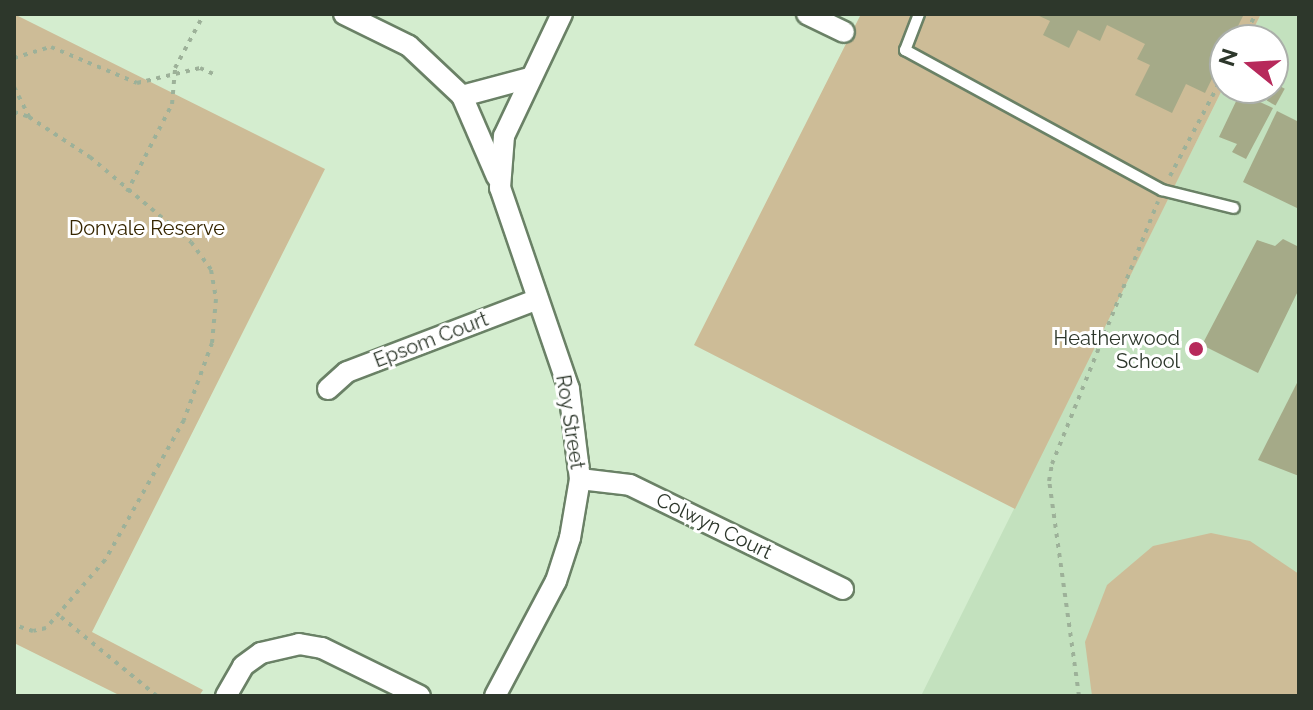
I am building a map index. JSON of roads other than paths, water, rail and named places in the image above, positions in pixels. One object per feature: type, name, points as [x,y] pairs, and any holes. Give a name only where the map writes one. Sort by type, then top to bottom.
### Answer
[{"type":"street","name":"Roy Street","points":[[344,14],[409,46],[462,96],[477,122],[569,389],[580,479],[570,538],[556,581],[495,696]]},
{"type":"street","name":"Roy Street","points":[[500,188],[504,136],[562,14]]},
{"type":"street","points":[[807,14],[844,32]]},
{"type":"street","points":[[462,96],[529,78]]},
{"type":"street","name":"Epsom Court","points":[[328,389],[347,372],[538,299]]},
{"type":"street","name":"Colwyn Court","points":[[580,479],[630,485],[843,589]]},
{"type":"street","points":[[226,696],[243,666],[261,653],[299,644],[322,648],[420,696]]},
{"type":"lane","points":[[919,14],[905,50],[1162,190],[1234,208]]},
{"type":"place","name":"Heatherwood School","points":[[1196,349]]},
{"type":"park label","name":"Donvale Reserve","points":[[147,228]]}]
